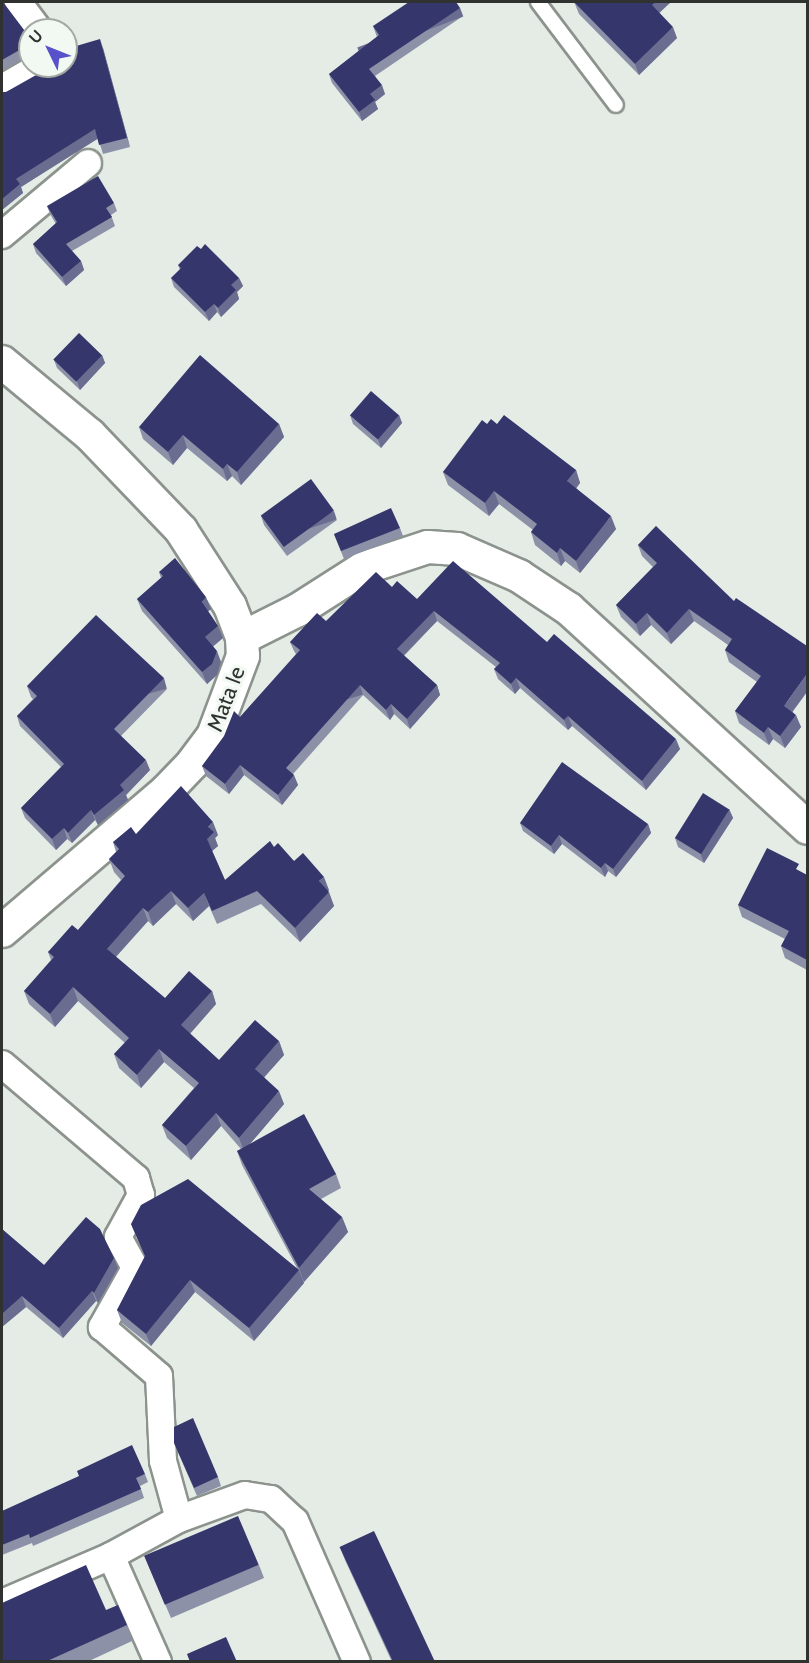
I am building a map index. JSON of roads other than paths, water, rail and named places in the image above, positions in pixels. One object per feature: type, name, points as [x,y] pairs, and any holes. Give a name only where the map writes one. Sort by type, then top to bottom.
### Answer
[{"type":"street","points":[[18,2],[30,18]]},
{"type":"street","points":[[2,88],[19,78]]},
{"type":"street","points":[[2,235],[88,163]]},
{"type":"street","name":"Mata Ie","points":[[2,362],[64,411],[160,505],[218,583],[242,638],[243,656],[233,689],[213,736],[192,763],[165,792],[2,931]]},
{"type":"street","points":[[242,638],[298,610],[364,568],[396,554],[429,547],[457,549],[503,567],[569,609],[807,828]]},
{"type":"street","points":[[2,1064],[136,1178],[141,1195],[118,1237],[135,1268],[102,1327],[159,1376],[163,1461],[179,1519]]},
{"type":"street","points":[[2,1603],[111,1556],[179,1519],[245,1495],[271,1499],[281,1505],[295,1521],[357,1662]]},
{"type":"street","points":[[111,1556],[158,1662]]},
{"type":"lane","points":[[538,2],[616,105]]}]
